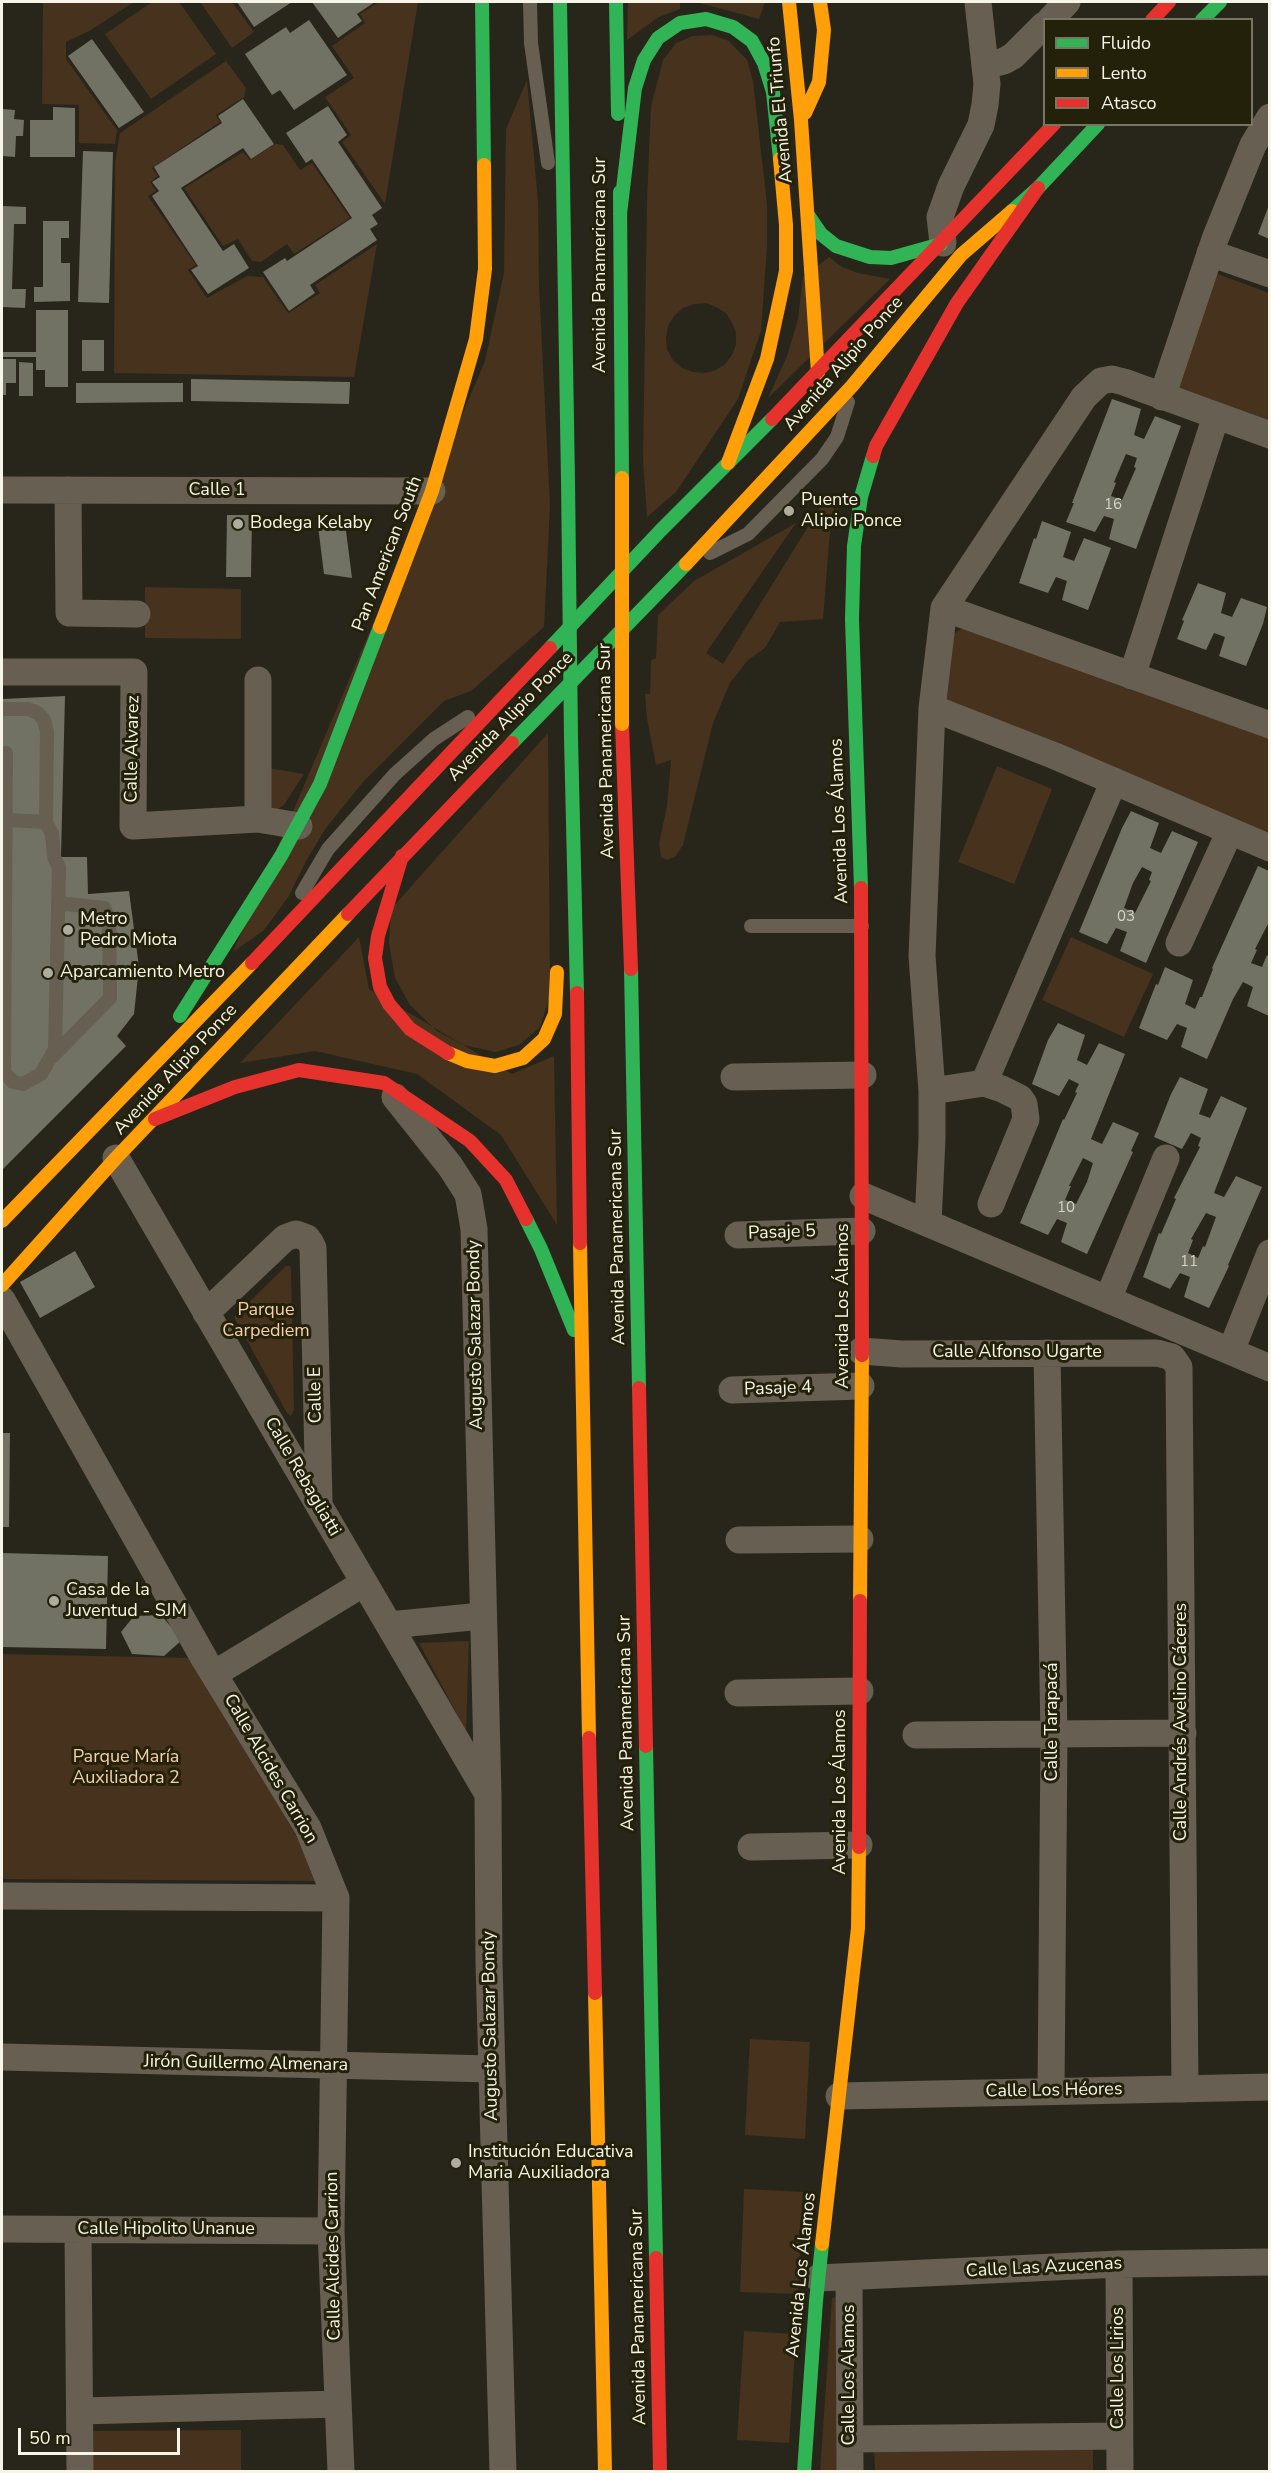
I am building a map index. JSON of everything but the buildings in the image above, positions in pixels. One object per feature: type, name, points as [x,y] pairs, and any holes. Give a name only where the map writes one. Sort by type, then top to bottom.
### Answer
[{"type":"main road","name":"Pan American South","points":[[148,1068],[299,826],[320,784],[432,491],[476,339],[485,269],[482,2]]},
{"type":"main road","name":"Avenida Panamericana Sur","points":[[560,2],[571,738],[576,883],[581,1349],[605,2472]]},
{"type":"main road","name":"Avenida Panamericana Sur","points":[[616,2],[620,214],[622,724],[630,941],[660,2472]]},
{"type":"main road","name":"Avenida El Triunfo","points":[[789,2],[801,120],[818,374]]},
{"type":"main road","points":[[801,120],[819,82],[824,30],[820,2]]},
{"type":"main road","points":[[1154,18],[1169,2]]},
{"type":"main road","points":[[1204,18],[1220,2]]},
{"type":"main road","points":[[620,214],[635,88],[644,60],[658,38],[680,23],[706,19],[733,27],[752,41],[764,63],[773,92],[786,225],[786,271],[767,359],[728,463]]},
{"type":"main road","name":"Avenida Alipio Ponce","points":[[5,1216],[274,940],[660,531],[818,374],[1052,126]]},
{"type":"main road","name":"Avenida Alipio Ponce","points":[[2,1285],[117,1158],[402,856],[684,566],[852,386],[961,255],[1038,188],[1096,126]]},
{"type":"main road","name":"Avenida Los Álamos","points":[[804,2472],[818,2278],[858,1928],[864,1196],[862,926],[852,619],[854,546],[861,497],[876,446],[951,313],[1038,188]]},
{"type":"main road","points":[[808,215],[821,234],[836,246],[870,257],[891,258],[943,243]]},
{"type":"main road","points":[[402,856],[378,936],[375,958],[381,987],[389,1005],[410,1029],[439,1049],[467,1061],[495,1066],[523,1058],[544,1039],[555,1014],[557,959]]},
{"type":"main road","points":[[563,903],[576,883]]},
{"type":"main road","points":[[155,1119],[235,1087],[299,1070],[384,1083],[470,1141],[506,1180],[541,1249],[581,1349]]},
{"type":"street","points":[[943,243],[940,217],[951,186],[981,124],[987,84],[978,2]]},
{"type":"street","points":[[1052,18],[1067,2]]},
{"type":"street","points":[[985,66],[1004,62],[1013,56],[1043,27]]},
{"type":"street","points":[[1162,397],[1210,253],[1261,148],[1269,117]]},
{"type":"street","points":[[1210,253],[1269,274]]},
{"type":"street","points":[[928,1223],[932,1091],[922,956],[932,708],[944,608],[1084,397],[1101,381],[1112,379],[1269,435]]},
{"type":"street","points":[[1132,676],[1216,416]]},
{"type":"street","name":"Calle 1","points":[[2,490],[432,491]]},
{"type":"street","points":[[68,490],[69,613],[136,614]]},
{"type":"street","points":[[944,608],[1269,725]]},
{"type":"street","name":"Calle Alvarez","points":[[2,672],[134,672],[133,826],[258,819]]},
{"type":"street","points":[[258,680],[258,819],[299,826]]},
{"type":"street","points":[[932,708],[1114,781],[1269,848]]},
{"type":"street","points":[[984,1083],[1114,781]]},
{"type":"street","points":[[1179,943],[1230,831]]},
{"type":"street","points":[[734,1077],[862,1075]]},
{"type":"street","name":"Augusto Salazar Bondy","points":[[384,1083],[450,1166],[468,1194],[474,1229],[488,1795],[491,2069],[502,2472]]},
{"type":"street","points":[[932,1091],[984,1083],[1020,1098],[1026,1111],[1026,1119],[991,1204]]},
{"type":"street","name":"Calle Rebagliatti","points":[[117,1158],[488,1795]]},
{"type":"street","points":[[1108,1299],[1166,1158]]},
{"type":"street","points":[[864,1196],[1269,1368]]},
{"type":"street","name":"Pasaje 5","points":[[738,1235],[862,1231]]},
{"type":"street","name":"Calle E","points":[[206,1313],[285,1238],[296,1234],[307,1238],[310,1242],[313,1248],[319,1505]]},
{"type":"street","points":[[1231,1351],[1269,1252]]},
{"type":"street","name":"Calle Alcides Carrion","points":[[2,1300],[214,1674],[308,1828],[336,1898],[331,2231],[341,2472]]},
{"type":"street","name":"Calle Alfonso Ugarte","points":[[861,1351],[902,1354],[1157,1353],[1172,1357]]},
{"type":"street","name":"Calle Tarapacá","points":[[1047,1353],[1054,1735],[1051,2090]]},
{"type":"street","name":"Calle Andrés Avelino Cáceres","points":[[1172,1357],[1179,1367],[1185,2089]]},
{"type":"street","name":"Pasaje 4","points":[[732,1390],[861,1386]]},
{"type":"street","points":[[739,1540],[860,1539]]},
{"type":"street","points":[[214,1674],[364,1583]]},
{"type":"street","points":[[389,1625],[482,1616]]},
{"type":"street","points":[[738,1693],[860,1691]]},
{"type":"street","points":[[916,1735],[1183,1733]]},
{"type":"street","points":[[751,1847],[859,1845]]},
{"type":"street","points":[[2,1896],[336,1898]]},
{"type":"street","name":"Jirón Guillermo Almenara","points":[[2,2057],[491,2069]]},
{"type":"street","name":"Calle Los Héores","points":[[839,2096],[1269,2087]]},
{"type":"street","name":"Calle Hipolito Unanue","points":[[2,2229],[331,2231]]},
{"type":"street","points":[[78,2230],[80,2472]]},
{"type":"street","name":"Calle Las Azucenas","points":[[818,2278],[1119,2264],[1269,2262]]},
{"type":"street","name":"Calle Los Lirios","points":[[1119,2264],[1119,2472]]},
{"type":"street","name":"Calle Los Alamos","points":[[849,2277],[850,2472]]},
{"type":"street","points":[[81,2411],[338,2404]]},
{"type":"street","points":[[850,2439],[1119,2436]]},
{"type":"lane","points":[[530,2],[531,43],[564,275]]},
{"type":"lane","points":[[618,135],[623,2]]},
{"type":"lane","points":[[684,566],[748,534],[822,459],[837,437],[852,386]]},
{"type":"lane","points":[[274,940],[328,849],[395,774],[434,739],[506,693]]},
{"type":"lane","points":[[2,709],[28,709],[38,712],[44,720],[47,732],[46,822],[52,834],[54,857],[59,868],[54,1049],[51,1058]]},
{"type":"lane","points":[[6,753],[3,1066],[5,1073],[13,1082],[23,1084],[41,1074],[51,1058],[110,998],[109,918],[104,908],[58,903]]},
{"type":"lane","points":[[6,820],[46,822]]},
{"type":"lane","points":[[751,926],[862,926]]},
{"type":"green space","points":[[43,2],[134,2],[91,30],[66,42],[66,59],[117,130],[115,144],[79,143],[79,105],[42,104]]},
{"type":"green space","points":[[152,2],[179,2],[216,54],[151,99],[105,34]]},
{"type":"green space","points":[[200,2],[232,2],[254,32],[232,48]]},
{"type":"green space","points":[[379,2],[418,2],[385,204],[342,142],[351,135],[325,97],[354,78],[332,46],[365,23],[360,14]]},
{"type":"green space","points":[[628,2],[680,2],[680,9],[659,17],[627,40]]},
{"type":"green space","points":[[696,2],[765,2],[759,19]]},
{"type":"green space","points":[[713,35],[729,41],[747,60],[753,81],[767,204],[767,247],[761,331],[738,399],[676,492],[647,517],[643,460],[647,201],[651,106],[663,60],[676,43],[693,36]],"holes":[[[706,303],[726,313],[736,333],[736,345],[732,355],[725,364],[705,373],[682,368],[673,360],[667,349],[668,326],[683,308]]]},
{"type":"green space","points":[[226,61],[246,88],[244,97],[216,115],[220,122],[152,168],[158,176],[150,182],[156,191],[148,196],[196,265],[188,270],[207,298],[247,276],[263,277],[288,313],[320,293],[315,285],[377,244],[354,377],[114,373],[115,163],[120,133]]},
{"type":"green space","points":[[527,80],[538,202],[539,286],[550,505],[544,627],[471,691],[444,701],[363,782],[326,828],[289,896],[264,930],[233,952],[485,361],[504,273],[506,129]]},
{"type":"green space","points":[[275,144],[283,145],[300,170],[312,163],[350,218],[294,254],[287,244],[261,262],[252,261],[238,239],[223,246],[184,188],[243,152],[250,160]]},
{"type":"green space","points":[[829,257],[842,267],[858,273],[890,279],[768,398],[787,356],[798,319],[803,277]]},
{"type":"green space","points":[[1215,273],[1269,293],[1269,429],[1172,395]]},
{"type":"green space","points":[[827,496],[836,499],[830,531],[823,619],[780,622],[765,648],[748,660],[730,683],[713,723],[683,845],[675,857],[667,860],[661,857],[659,843],[667,806],[671,760],[656,765],[647,719],[645,694],[650,694],[651,660],[656,658],[658,615],[694,581],[796,523],[706,653],[723,664]]},
{"type":"green space","points":[[145,587],[241,589],[241,639],[145,638]]},
{"type":"green space","points":[[971,628],[1269,738],[1269,843],[948,703],[943,695],[952,635],[961,629]]},
{"type":"green space","points":[[548,733],[550,996],[540,1027],[519,1045],[496,1052],[463,1045],[437,1031],[410,1005],[395,978],[389,943],[391,909]]},
{"type":"green space","points":[[997,766],[1052,789],[1014,884],[958,862]]},
{"type":"green space","points":[[268,768],[304,774],[284,805],[278,809],[267,807]]},
{"type":"green space","points":[[359,937],[369,989],[512,1074],[554,1056],[557,1225],[501,1135],[417,1074],[315,1051],[240,1063]]},
{"type":"green space","points":[[1071,937],[1153,974],[1124,1037],[1042,1000]]},
{"type":"green space","name":"Parque Carpediem","points":[[286,1266],[290,1266],[291,1269],[294,1410],[291,1416],[287,1413],[234,1317]]},
{"type":"green space","points":[[469,1641],[466,1731],[419,1643]]},
{"type":"green space","name":"Parque María Auxiliadora 2","points":[[2,1654],[191,1658],[299,1836],[316,1881],[2,1879]]},
{"type":"green space","points":[[750,2039],[810,2042],[805,2139],[745,2135]]},
{"type":"green space","points":[[744,2189],[803,2192],[798,2294],[740,2292]]},
{"type":"green space","points":[[839,2297],[840,2471],[820,2472],[832,2298]]},
{"type":"green space","points":[[744,2331],[796,2334],[789,2443],[737,2440]]},
{"type":"green space","points":[[241,2430],[241,2471],[93,2472],[93,2431]]},
{"type":"green space","points":[[1093,2444],[1093,2471],[875,2471],[874,2447]]},
{"type":"traffic: fast","points":[[482,2],[484,165]]},
{"type":"traffic: fast","points":[[560,2],[568,480]]},
{"type":"traffic: fast","points":[[616,2],[618,114]]},
{"type":"traffic: fast","points":[[1204,18],[1220,2]]},
{"type":"traffic: fast","points":[[620,214],[635,88],[644,60],[658,38],[680,23],[706,19],[733,27],[752,41],[764,63],[773,92],[780,159]]},
{"type":"traffic: fast","points":[[1012,211],[1038,188],[1096,126]]},
{"type":"traffic: fast","points":[[620,192],[622,478]]},
{"type":"traffic: fast","points":[[808,215],[821,234],[836,246],[870,257],[891,258],[941,244]]},
{"type":"traffic: fast","points":[[550,648],[660,531],[772,419]]},
{"type":"traffic: fast","points":[[861,888],[852,619],[854,546],[861,497],[873,456]]},
{"type":"traffic: fast","points":[[568,480],[571,738]]},
{"type":"traffic: fast","points":[[512,743],[686,564]]},
{"type":"traffic: fast","points":[[180,1016],[281,856],[320,784],[380,627]]},
{"type":"traffic: fast","points":[[571,738],[577,993]]},
{"type":"traffic: fast","points":[[631,969],[639,1388]]},
{"type":"traffic: fast","points":[[526,1219],[541,1249],[574,1330]]},
{"type":"traffic: fast","points":[[646,1746],[656,2258]]},
{"type":"traffic: fast","points":[[804,2472],[822,2244]]},
{"type":"traffic: slow","points":[[789,2],[801,120],[818,373]]},
{"type":"traffic: slow","points":[[805,113],[819,82],[824,30],[820,2]]},
{"type":"traffic: slow","points":[[728,463],[767,359],[786,271],[786,225],[780,159]]},
{"type":"traffic: slow","points":[[380,627],[432,491],[476,339],[485,269],[484,165]]},
{"type":"traffic: slow","points":[[686,564],[852,386],[961,255],[1012,211]]},
{"type":"traffic: slow","points":[[622,478],[622,724]]},
{"type":"traffic: slow","points":[[2,1285],[116,1158],[348,914]]},
{"type":"traffic: slow","points":[[2,1221],[252,963]]},
{"type":"traffic: slow","points":[[448,1053],[467,1061],[495,1066],[523,1058],[544,1039],[555,1014],[557,972]]},
{"type":"traffic: slow","points":[[580,1243],[589,1738]]},
{"type":"traffic: slow","points":[[860,1601],[862,1355]]},
{"type":"traffic: slow","points":[[822,2244],[858,1928],[859,1847]]},
{"type":"traffic: slow","points":[[595,1993],[605,2472]]},
{"type":"traffic: jam","points":[[1154,18],[1169,2]]},
{"type":"traffic: jam","points":[[772,419],[1052,126]]},
{"type":"traffic: jam","points":[[873,456],[876,446],[957,303],[1038,188]]},
{"type":"traffic: jam","points":[[252,963],[550,648]]},
{"type":"traffic: jam","points":[[622,724],[631,969]]},
{"type":"traffic: jam","points":[[348,914],[512,743]]},
{"type":"traffic: jam","points":[[402,856],[378,936],[375,958],[380,987],[389,1004],[410,1029],[448,1053]]},
{"type":"traffic: jam","points":[[861,888],[862,1355]]},
{"type":"traffic: jam","points":[[577,993],[580,1243]]},
{"type":"traffic: jam","points":[[155,1119],[235,1087],[299,1070],[384,1083],[470,1141],[506,1180],[526,1219]]},
{"type":"traffic: jam","points":[[639,1388],[646,1746]]},
{"type":"traffic: jam","points":[[859,1847],[860,1601]]},
{"type":"traffic: jam","points":[[589,1738],[595,1993]]},
{"type":"traffic: jam","points":[[656,2258],[660,2472]]},
{"type":"place","name":"Puente Alipio Ponce","points":[[789,511]]},
{"type":"place","name":"Bodega Kelaby","points":[[238,524]]},
{"type":"place","name":"Metro Pedro Miota","points":[[68,930]]},
{"type":"place","name":"Aparcamiento Metro","points":[[48,973]]},
{"type":"place","name":"Casa de la Juventud - SJM","points":[[54,1601]]},
{"type":"place","name":"Institución Educativa Maria Auxiliadora","points":[[456,2163]]}]
